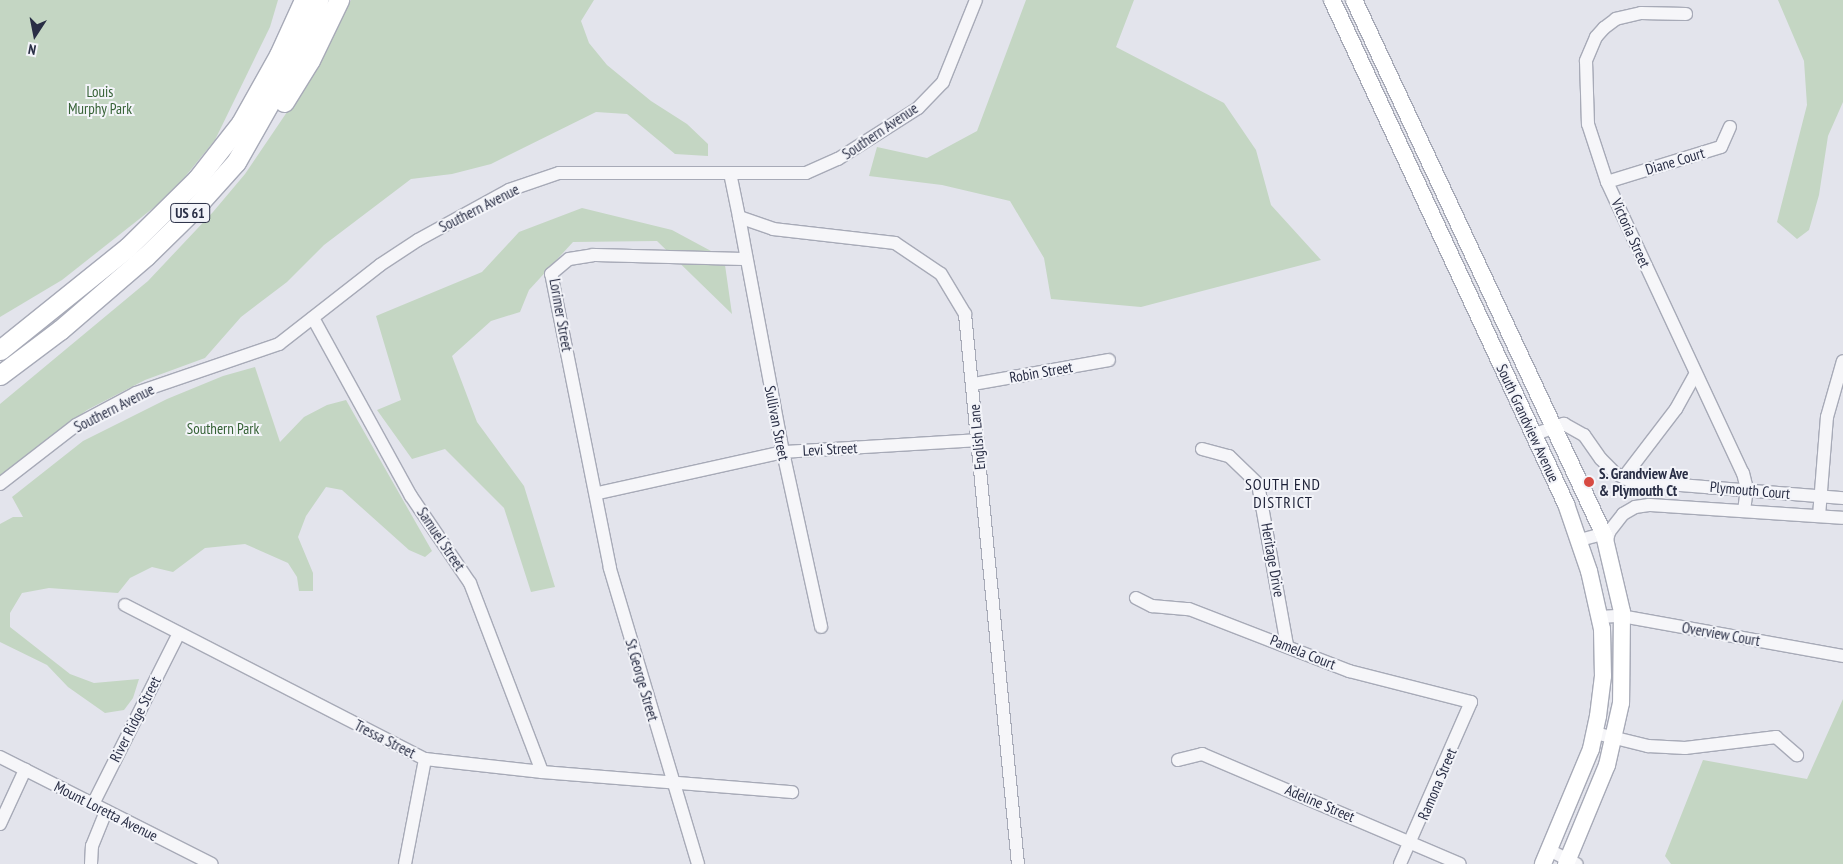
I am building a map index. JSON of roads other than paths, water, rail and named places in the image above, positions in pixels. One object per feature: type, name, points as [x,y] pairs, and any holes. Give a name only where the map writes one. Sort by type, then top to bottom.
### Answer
[{"type":"highway","points":[[240,123],[251,90],[276,42],[291,0]]},
{"type":"highway","name":"US 61","points":[[0,350],[82,286],[175,203],[240,123],[276,62],[304,0]]},
{"type":"highway","name":"US 61","points":[[0,375],[60,330],[172,232],[247,146],[298,52],[320,0]]},
{"type":"highway","points":[[247,146],[256,142],[306,68],[339,0]]},
{"type":"highway","points":[[0,335],[82,286]]},
{"type":"highway","points":[[0,386],[60,330]]},
{"type":"main road","name":"South Grandview Avenue","points":[[1332,0],[1580,540],[1599,617],[1603,676],[1588,758],[1546,857]]},
{"type":"main road","name":"South Grandview Avenue","points":[[1354,0],[1378,56],[1557,425],[1606,538],[1621,616],[1621,702],[1615,738],[1570,863]]},
{"type":"main road","points":[[1361,64],[1378,56]]},
{"type":"street","name":"Southern Avenue","points":[[0,484],[76,425],[127,398],[279,344],[380,265],[418,240],[509,190],[559,173],[806,173],[838,159],[918,108],[942,82],[976,0]]},
{"type":"street","name":"Victoria Street","points":[[1686,14],[1641,13],[1616,19],[1604,28],[1591,48],[1586,82],[1588,124],[1607,182],[1743,473],[1747,489],[1744,511]]},
{"type":"street","name":"Diane Court","points":[[1607,182],[1721,147],[1730,126]]},
{"type":"street","points":[[730,173],[739,217]]},
{"type":"street","name":"Sullivan Street","points":[[739,217],[783,452],[821,627]]},
{"type":"street","name":"English Lane","points":[[739,217],[773,229],[895,243],[941,274],[965,314],[1018,864]]},
{"type":"street","name":"Lorimer Street","points":[[598,493],[551,274],[570,260],[593,255],[746,259]]},
{"type":"street","name":"Samuel Street","points":[[314,318],[411,496],[470,583],[542,772]]},
{"type":"street","name":"Robin Street","points":[[973,384],[1109,360]]},
{"type":"street","points":[[1819,516],[1827,416],[1843,361]]},
{"type":"street","points":[[1624,477],[1676,408],[1696,375]]},
{"type":"street","points":[[1533,435],[1557,425]]},
{"type":"street","name":"Plymouth Court","points":[[1557,425],[1584,435],[1601,459],[1630,481],[1843,498]]},
{"type":"street","name":"Levi Street","points":[[598,493],[783,452],[978,440]]},
{"type":"street","name":"Heritage Drive","points":[[1202,449],[1229,456],[1258,484],[1287,646]]},
{"type":"street","points":[[1743,473],[1760,487],[1771,491]]},
{"type":"street","points":[[1673,506],[1674,484]]},
{"type":"street","name":"St George Street","points":[[598,493],[610,568],[672,783],[698,864]]},
{"type":"street","name":"Plymouth Court","points":[[1606,538],[1623,514],[1634,507],[1673,506],[1843,518]]},
{"type":"street","points":[[1580,540],[1606,538]]},
{"type":"street","name":"Pamela Court","points":[[1136,598],[1152,606],[1189,609],[1349,671],[1471,702]]},
{"type":"street","name":"Tressa Street","points":[[125,605],[178,635],[425,759],[542,772],[792,792]]},
{"type":"street","name":"Overview Court","points":[[1599,617],[1621,616],[1843,656]]},
{"type":"street","name":"River Ridge Street","points":[[93,804],[178,635]]},
{"type":"street","name":"Ramona Street","points":[[1400,864],[1412,841],[1471,702]]},
{"type":"street","points":[[1594,733],[1648,746],[1684,748],[1776,737],[1797,755]]},
{"type":"street","name":"Adeline Street","points":[[1178,760],[1202,754],[1412,841],[1460,864]]},
{"type":"street","name":"Mount Loretta Avenue","points":[[0,757],[212,864]]},
{"type":"street","points":[[405,864],[425,759]]},
{"type":"street","points":[[0,824],[25,770]]},
{"type":"street","points":[[91,864],[92,846],[106,811]]},
{"type":"street","points":[[1546,857],[1570,863]]},
{"type":"place","name":"S. Grandview Ave & Plymouth Ct","points":[[1589,482]]},
{"type":"district","name":"SOUTH END DISTRICT","points":[[1283,493]]},
{"type":"park label","name":"Louis Murphy Park","points":[[100,100]]},
{"type":"park label","name":"Southern Park","points":[[223,429]]}]
